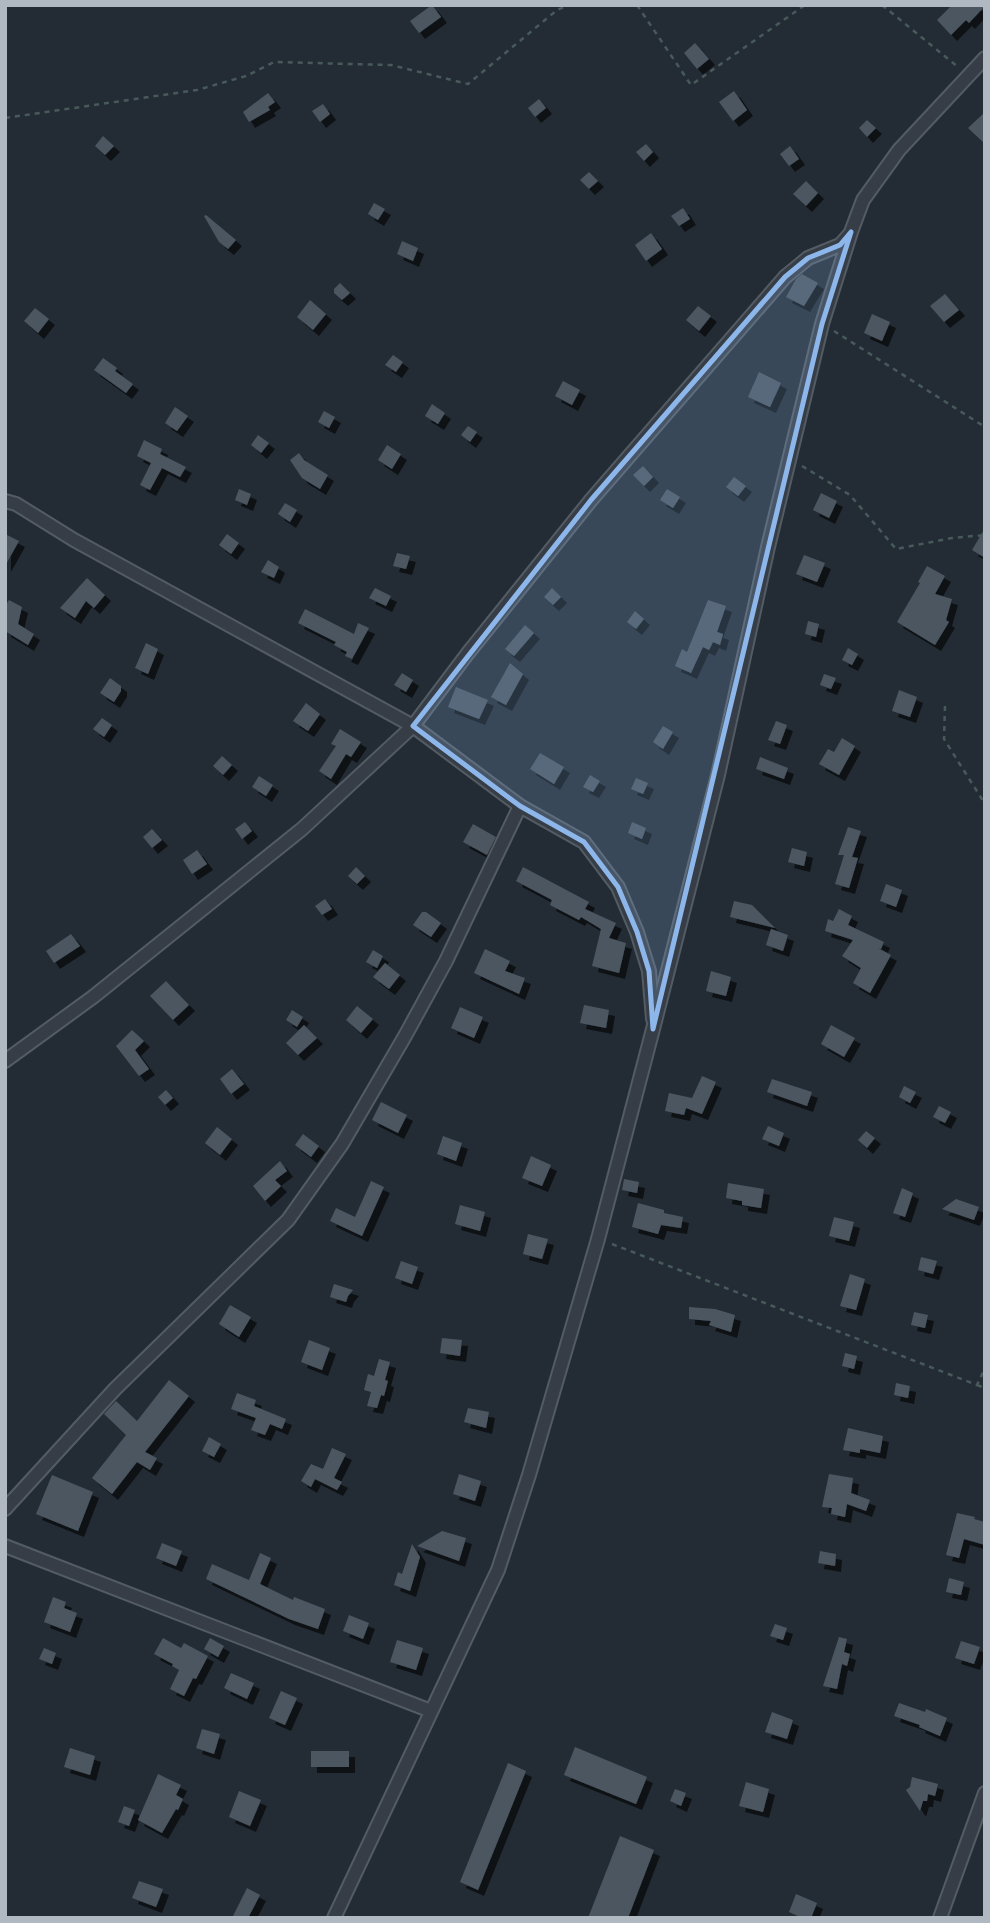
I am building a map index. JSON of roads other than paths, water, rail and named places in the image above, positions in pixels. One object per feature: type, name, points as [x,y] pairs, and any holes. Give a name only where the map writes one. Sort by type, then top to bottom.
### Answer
[{"type":"street","points":[[334,1918],[498,1570],[529,1475],[598,1239],[653,1030],[718,775],[768,547],[822,324],[851,232],[863,200],[898,150],[985,58]]},
{"type":"street","points":[[5,1061],[93,997],[302,830],[413,726],[468,653],[592,500],[785,277],[808,258],[840,244],[851,232]]},
{"type":"street","points":[[5,501],[16,503],[74,540],[413,726],[520,806],[584,842],[618,887],[637,932],[649,971],[653,1030]]},
{"type":"street","points":[[5,1509],[115,1389],[288,1220],[342,1144],[411,1025],[446,961],[520,806]]},
{"type":"street","points":[[5,1546],[432,1711]]},
{"type":"street","points":[[940,1918],[985,1793]]}]
